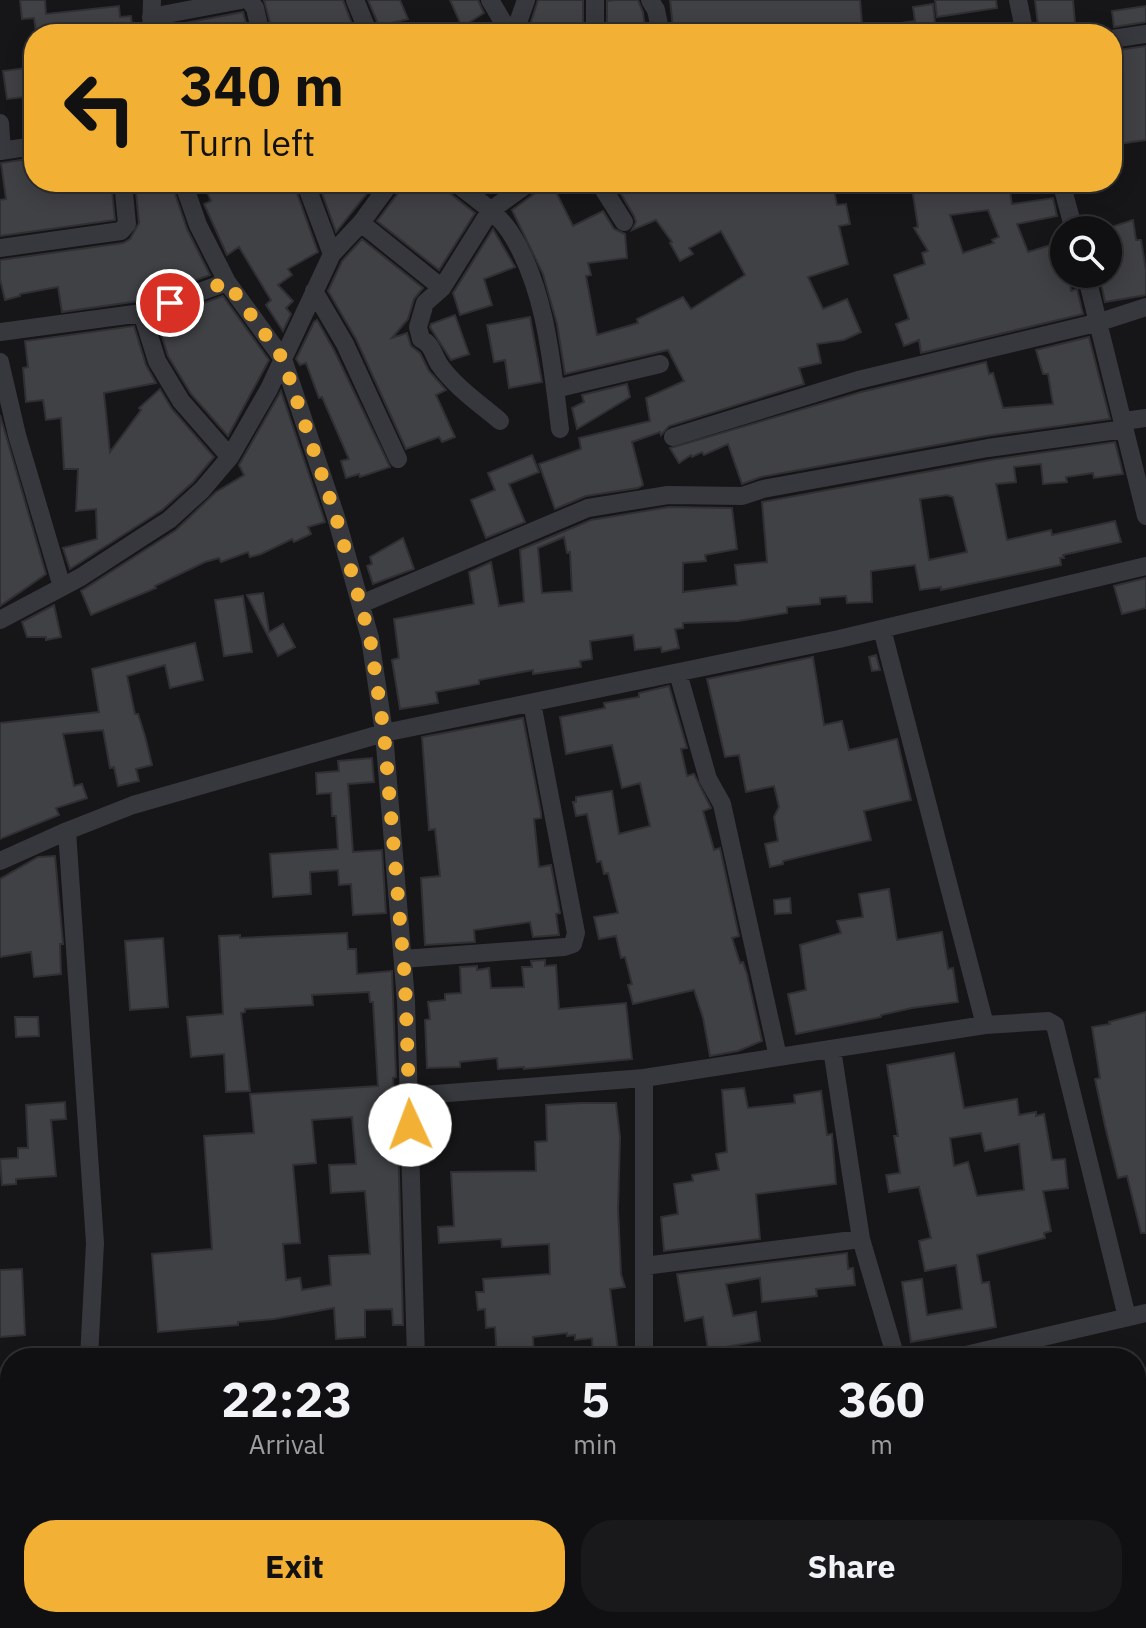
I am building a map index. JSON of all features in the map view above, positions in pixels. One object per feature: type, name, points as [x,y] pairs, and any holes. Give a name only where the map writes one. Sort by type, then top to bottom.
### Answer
[{"type":"street","points":[[151,17],[241,0]]},
{"type":"street","points":[[249,0],[255,8],[259,24]]},
{"type":"street","points":[[355,0],[365,24]]},
{"type":"street","points":[[490,0],[506,24]]},
{"type":"street","points":[[516,24],[526,0]]},
{"type":"street","points":[[595,0],[595,24]]},
{"type":"street","points":[[650,0],[659,24]]},
{"type":"street","points":[[1018,0],[1023,24]]},
{"type":"street","points":[[1122,38],[1146,34]]},
{"type":"street","points":[[0,123],[1,151],[24,148]]},
{"type":"street","points":[[0,248],[121,231],[127,224],[124,192]]},
{"type":"street","points":[[186,192],[198,225],[227,282],[283,359],[336,517],[370,638],[384,733],[403,959],[416,1348]]},
{"type":"street","points":[[309,192],[332,254]]},
{"type":"street","points":[[0,620],[62,587],[169,520],[202,490],[230,457],[283,359],[332,254],[361,223],[384,192]]},
{"type":"street","points":[[467,192],[508,230],[528,266],[538,299],[560,429]]},
{"type":"street","points":[[500,421],[458,386],[440,365],[429,342],[421,339],[418,327],[425,303],[442,288],[490,211],[516,192]]},
{"type":"street","points":[[605,192],[624,222]]},
{"type":"street","points":[[1064,192],[1070,216]]},
{"type":"street","points":[[361,223],[442,288]]},
{"type":"street","points":[[0,332],[142,313],[227,282]]},
{"type":"street","points":[[1090,288],[1146,516]]},
{"type":"street","points":[[314,291],[345,344],[398,459]]},
{"type":"street","points":[[673,437],[858,380],[1100,322],[1146,307]]},
{"type":"street","points":[[142,313],[157,361],[181,401],[230,457]]},
{"type":"street","points":[[0,362],[9,437],[62,587]]},
{"type":"street","points":[[555,389],[660,364]]},
{"type":"street","points":[[358,596],[588,508],[668,495],[742,496],[763,489],[1124,425],[1146,418]]},
{"type":"street","points":[[0,861],[133,805],[384,733],[882,629],[1146,566]]},
{"type":"street","points":[[882,629],[985,1025]]},
{"type":"street","points":[[678,673],[708,779],[722,804],[778,1057]]},
{"type":"street","points":[[403,959],[573,944],[576,933],[532,703]]},
{"type":"street","points":[[67,831],[95,1243],[90,1348]]},
{"type":"street","points":[[409,1096],[644,1078],[985,1025],[1040,1020],[1055,1025],[1137,1315],[1014,1348]]},
{"type":"street","points":[[832,1049],[861,1239],[893,1348]]},
{"type":"street","points":[[644,1078],[644,1348]]},
{"type":"street","points":[[644,1266],[861,1239]]},
{"type":"building","points":[[20,0],[45,0],[46,14],[119,6],[120,17],[131,16],[132,24],[35,24],[34,18],[22,19]]},
{"type":"building","points":[[264,0],[343,0],[352,24],[270,24]]},
{"type":"building","points":[[368,0],[400,0],[408,19],[378,24]]},
{"type":"building","points":[[450,0],[478,0],[484,13],[467,24],[461,24]]},
{"type":"building","points":[[538,0],[583,0],[583,24],[530,24]]},
{"type":"building","points":[[638,0],[644,24],[607,23],[607,1]]},
{"type":"building","points":[[670,0],[860,0],[862,24],[856,24],[673,24]]},
{"type":"building","points":[[935,0],[996,0],[997,8],[937,17]]},
{"type":"building","points":[[1035,0],[1073,0],[1075,24],[1038,24]]},
{"type":"building","points":[[933,4],[935,24],[893,24],[915,21],[913,7]]},
{"type":"building","points":[[1146,6],[1146,22],[1114,24],[1112,11]]},
{"type":"building","points":[[243,12],[246,24],[180,24]]},
{"type":"building","points":[[1146,46],[1146,140],[1122,144],[1122,49]]},
{"type":"building","points":[[24,68],[24,97],[7,99],[3,71]]},
{"type":"building","points":[[24,160],[24,192],[112,192],[115,220],[0,236],[0,200],[6,199],[1,163]]},
{"type":"building","points":[[136,192],[174,192],[187,229],[210,275],[139,301],[62,312],[58,287],[5,300],[0,260],[123,243],[130,239],[139,223]]},
{"type":"building","points":[[207,192],[297,192],[318,252],[288,269],[292,275],[278,285],[293,301],[286,308],[291,314],[283,331],[266,305],[271,300],[239,247],[227,255],[204,204],[211,201]]},
{"type":"building","points":[[322,192],[368,192],[336,232]]},
{"type":"building","points":[[399,192],[448,192],[475,213],[439,270],[377,221]]},
{"type":"building","points":[[537,192],[556,192],[573,226],[603,211],[614,229],[625,234],[627,258],[588,263],[591,275],[586,276],[597,335],[638,323],[637,319],[683,297],[691,309],[745,275],[721,231],[689,248],[693,254],[680,261],[672,242],[656,220],[632,230],[636,222],[620,192],[834,192],[837,205],[846,204],[850,224],[839,226],[848,264],[808,277],[823,309],[847,299],[861,332],[844,340],[817,344],[821,363],[799,368],[804,384],[669,426],[661,435],[660,432],[632,442],[643,485],[638,488],[586,496],[555,509],[539,464],[581,449],[579,438],[650,421],[646,398],[684,381],[668,350],[565,374],[557,324],[543,274],[512,210]]},
{"type":"building","points":[[913,192],[1010,192],[1012,204],[1053,198],[1057,216],[1017,224],[1028,252],[1050,245],[1050,288],[1077,289],[1083,314],[921,353],[919,340],[904,346],[896,324],[909,319],[894,275],[925,264],[922,253],[928,251],[914,228],[918,227]],"holes":[[[988,210],[999,237],[992,240],[994,243],[963,253],[950,215]]]},
{"type":"building","points":[[1133,220],[1136,240],[1141,240],[1146,295],[1105,302],[1102,288],[1122,288],[1122,224]]},
{"type":"building","points":[[493,229],[515,267],[484,279],[492,305],[460,315],[453,293]]},
{"type":"building","points":[[362,239],[423,288],[414,299],[408,319],[392,338],[407,333],[411,346],[420,353],[429,371],[446,390],[436,395],[455,437],[442,442],[439,437],[406,449],[356,339],[328,291],[342,261]]},
{"type":"building","points":[[223,296],[269,360],[228,436],[191,394],[168,356],[157,320]]},
{"type":"building","points":[[455,315],[469,354],[451,360],[430,327]]},
{"type":"building","points":[[530,317],[542,382],[509,388],[505,360],[494,362],[487,325]]},
{"type":"building","points":[[317,320],[390,467],[360,477],[359,474],[346,478],[341,461],[349,459],[322,397],[319,398],[306,363],[300,365],[296,359]]},
{"type":"building","points":[[134,326],[146,365],[156,383],[104,393],[110,452],[141,410],[139,408],[160,389],[172,409],[214,457],[193,482],[162,510],[70,569],[63,548],[97,539],[96,509],[76,511],[78,469],[64,469],[61,418],[46,420],[43,400],[26,402],[23,368],[28,367],[25,341]]},
{"type":"building","points":[[1089,337],[1110,419],[986,436],[761,477],[742,484],[728,444],[704,455],[702,452],[691,455],[679,463],[670,448],[861,392],[986,362],[989,374],[993,373],[1003,408],[1053,404],[1048,374],[1043,374],[1036,350]]},
{"type":"building","points":[[627,384],[630,397],[577,429],[572,408],[584,402],[582,395]]},
{"type":"building","points":[[281,391],[325,522],[308,527],[311,534],[294,542],[292,539],[261,554],[250,557],[248,552],[221,562],[219,558],[205,562],[156,588],[91,615],[81,591],[176,530],[216,492],[244,475],[239,465]]},
{"type":"building","points":[[0,415],[46,574],[0,606]]},
{"type":"building","points":[[1115,442],[1123,474],[1094,478],[1093,473],[1066,477],[1067,482],[1043,484],[1041,464],[1014,467],[1016,482],[996,484],[1007,540],[1051,530],[1052,535],[1115,521],[1121,542],[1063,555],[1061,565],[941,590],[941,587],[920,590],[915,565],[871,571],[872,602],[847,603],[846,596],[820,598],[820,604],[787,607],[787,613],[738,621],[683,623],[683,628],[675,629],[679,648],[662,652],[661,647],[635,650],[633,635],[590,641],[592,659],[580,661],[581,667],[533,674],[533,670],[479,680],[479,684],[436,692],[438,703],[400,709],[392,660],[399,658],[394,619],[474,604],[469,572],[491,562],[499,606],[524,602],[520,550],[591,520],[669,507],[732,508],[737,549],[705,555],[706,561],[683,563],[683,592],[737,585],[735,565],[767,562],[762,502],[990,460]],"holes":[[[953,497],[967,552],[929,560],[920,499]],[[564,537],[567,553],[570,552],[572,591],[542,593],[538,548]]]},
{"type":"building","points":[[532,455],[539,472],[509,484],[525,522],[486,538],[471,500],[495,490],[488,473]]},
{"type":"building","points":[[403,538],[414,569],[373,584],[367,566],[372,564],[370,557]]},
{"type":"building","points":[[1146,578],[1146,608],[1122,614],[1114,586]]},
{"type":"building","points":[[263,593],[269,632],[283,624],[295,647],[278,656],[247,595]]},
{"type":"building","points":[[243,596],[252,652],[224,656],[215,600]]},
{"type":"building","points":[[54,605],[61,637],[46,640],[46,637],[27,637],[22,622]]},
{"type":"building","points":[[195,643],[203,680],[170,688],[165,665],[127,676],[135,714],[138,714],[152,765],[136,769],[139,781],[118,786],[114,767],[110,768],[103,730],[63,734],[74,786],[82,784],[87,798],[56,808],[59,815],[0,839],[0,723],[99,712],[92,669]]},
{"type":"building","points":[[876,655],[880,670],[872,671],[869,657]]},
{"type":"building","points":[[813,657],[824,725],[842,721],[849,750],[897,739],[911,800],[864,811],[871,840],[783,861],[783,864],[770,867],[765,844],[778,841],[774,817],[779,807],[774,786],[746,792],[739,755],[725,757],[707,679]]},
{"type":"building","points":[[669,686],[687,748],[681,749],[687,776],[694,774],[711,808],[703,811],[714,850],[720,848],[739,936],[732,938],[747,974],[762,1041],[738,1051],[710,1056],[694,990],[633,1004],[628,985],[632,984],[616,936],[599,939],[594,917],[618,913],[608,873],[604,874],[601,861],[597,862],[587,814],[576,816],[573,802],[576,802],[576,797],[612,791],[619,834],[650,826],[640,783],[622,788],[612,745],[566,754],[560,717],[605,708],[604,703],[639,697],[639,693]]},
{"type":"building","points":[[523,718],[541,813],[541,818],[534,819],[539,867],[551,865],[560,913],[556,914],[559,935],[533,937],[530,922],[474,930],[475,942],[425,945],[421,878],[440,876],[435,829],[429,830],[422,737]]},
{"type":"building","points":[[372,758],[374,782],[348,784],[353,852],[382,850],[386,913],[353,915],[351,884],[339,885],[338,870],[310,872],[311,894],[273,897],[270,854],[338,849],[331,793],[317,794],[316,773],[339,771],[338,761]]},
{"type":"building","points":[[55,856],[63,944],[60,944],[61,974],[34,977],[31,952],[0,957],[0,879],[38,857]]},
{"type":"building","points":[[889,889],[897,940],[942,932],[948,969],[953,968],[958,1002],[912,1008],[796,1034],[788,994],[806,990],[800,945],[841,933],[837,921],[863,917],[859,894]]},
{"type":"building","points":[[790,898],[791,913],[775,914],[774,900]]},
{"type":"building","points":[[347,933],[348,949],[356,949],[357,974],[392,971],[396,1077],[393,1078],[395,1108],[389,1109],[393,1139],[398,1138],[403,1325],[393,1325],[392,1309],[365,1310],[365,1337],[336,1339],[334,1308],[238,1322],[238,1325],[158,1332],[152,1254],[212,1249],[204,1136],[254,1133],[250,1094],[378,1086],[373,1002],[370,1002],[369,992],[312,995],[313,1005],[245,1009],[241,1013],[250,1091],[226,1092],[224,1054],[191,1057],[187,1017],[223,1014],[219,936],[240,935],[240,938]],"holes":[[[352,1117],[356,1164],[329,1165],[331,1193],[365,1191],[370,1254],[329,1256],[331,1285],[302,1290],[300,1278],[286,1280],[283,1244],[300,1243],[293,1165],[316,1163],[312,1120]]]},
{"type":"building","points":[[163,938],[168,1007],[130,1010],[125,941]]},
{"type":"building","points":[[545,960],[545,966],[556,965],[559,1009],[626,1003],[632,1059],[498,1069],[497,1058],[460,1062],[460,1067],[427,1068],[425,1020],[430,1019],[428,1002],[445,1000],[445,994],[461,993],[460,967],[477,966],[477,970],[489,968],[491,988],[524,987],[522,967],[532,967],[531,961]]},
{"type":"building","points":[[1146,1012],[1146,1233],[1141,1233],[1127,1176],[1118,1178],[1105,1126],[1095,1079],[1100,1078],[1092,1027]]},
{"type":"building","points":[[15,1017],[38,1017],[39,1036],[16,1037]]},
{"type":"building","points":[[954,1053],[964,1108],[1017,1099],[1019,1115],[1044,1114],[1052,1160],[1065,1159],[1068,1188],[1043,1191],[1051,1231],[1044,1233],[1045,1238],[977,1255],[982,1283],[989,1282],[996,1327],[911,1342],[902,1282],[922,1279],[927,1315],[962,1309],[956,1265],[925,1271],[919,1241],[931,1238],[919,1187],[889,1192],[886,1175],[900,1173],[894,1136],[898,1136],[887,1065]],"holes":[[[981,1133],[985,1151],[1019,1144],[1024,1190],[977,1196],[968,1162],[954,1166],[950,1138]]]},
{"type":"building","points":[[744,1088],[748,1108],[795,1103],[794,1095],[821,1091],[827,1135],[832,1134],[836,1184],[756,1194],[760,1239],[664,1251],[661,1217],[678,1214],[674,1184],[693,1181],[692,1175],[719,1170],[716,1154],[727,1152],[722,1090]]},
{"type":"building","points":[[65,1102],[66,1119],[51,1120],[56,1176],[16,1179],[16,1184],[2,1185],[0,1159],[18,1158],[18,1148],[28,1148],[26,1105]]},
{"type":"building","points":[[616,1103],[620,1137],[618,1209],[621,1274],[625,1287],[610,1289],[618,1348],[592,1348],[592,1338],[575,1340],[575,1335],[567,1336],[567,1333],[533,1337],[534,1348],[496,1348],[495,1327],[486,1328],[485,1309],[478,1310],[476,1292],[484,1292],[483,1279],[550,1274],[549,1244],[502,1247],[501,1239],[439,1243],[438,1227],[454,1226],[451,1172],[536,1171],[535,1142],[547,1141],[546,1105]]},
{"type":"building","points":[[847,1253],[848,1269],[853,1268],[855,1285],[816,1289],[817,1296],[762,1302],[760,1278],[726,1284],[733,1316],[756,1312],[760,1341],[708,1348],[703,1317],[685,1321],[677,1274]]},
{"type":"building","points":[[22,1269],[25,1335],[0,1337],[0,1270]]},
{"type":"route","points":[[170,303],[227,282],[283,359],[336,517],[370,638],[384,733],[406,1001],[410,1125]]}]
